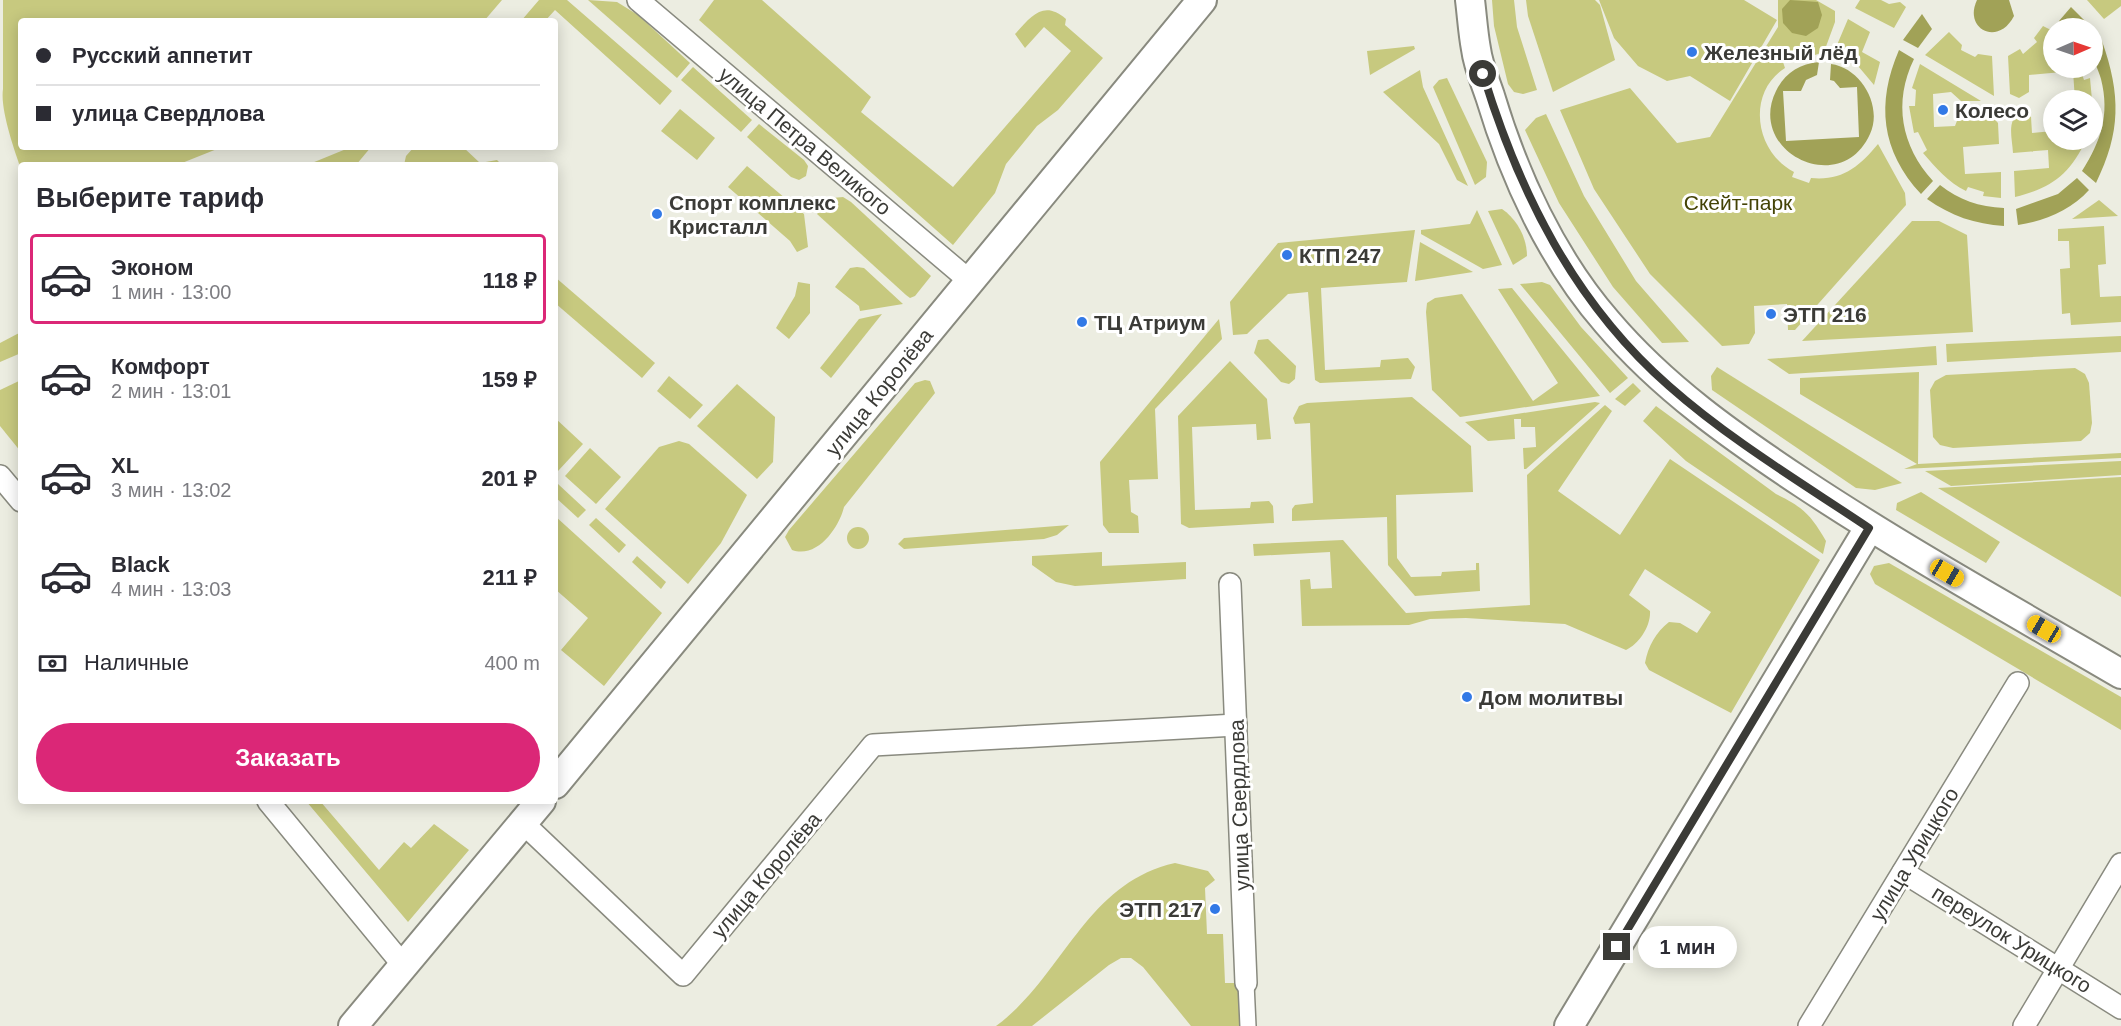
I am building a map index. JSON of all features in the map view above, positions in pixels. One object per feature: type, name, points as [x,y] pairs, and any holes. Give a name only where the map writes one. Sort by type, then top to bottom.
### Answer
[{"type":"main road","name":"улица Королёва","points":[[558,780],[1202,0]]},
{"type":"main road","points":[[1470,0],[1476,51],[1499,128],[1547,234],[1566,267],[1606,322],[1668,386],[1735,439],[1869,528],[2121,674]]},
{"type":"main road","points":[[1569,1026],[1869,528]]},
{"type":"main road","points":[[353,1026],[539,804]]},
{"type":"street","name":"улица Петра Великого","points":[[638,0],[970,282]]},
{"type":"street","points":[[0,476],[18,497]]},
{"type":"street","name":"улица Свердлова","points":[[1230,584],[1248,1026]]},
{"type":"street","name":"улица Урицкого","points":[[1809,1026],[2018,683]]},
{"type":"street","name":"улица Королёва","points":[[523,823],[683,975],[873,745],[1236,725]]},
{"type":"street","points":[[270,804],[403,965]]},
{"type":"street","points":[[2024,1026],[2121,864]]},
{"type":"street","name":"переулок Урицкого","points":[[1903,872],[2059,967],[2121,1008]]},
{"type":"green space","points":[[3,0],[502,0],[487,18],[18,18],[18,150],[214,150],[184,162],[19,162],[8,129],[3,97]]},
{"type":"green space","points":[[539,0],[567,0],[672,91],[660,105],[555,10],[548,18],[524,18]]},
{"type":"green space","points":[[588,0],[617,2],[638,15],[690,63],[677,78]]},
{"type":"green space","points":[[714,0],[762,0],[871,97],[861,112],[953,187],[1071,51],[1044,27],[1025,48],[1015,34],[1027,21],[1045,10],[1058,13],[1066,19],[1065,25],[1103,58],[1058,110],[1037,126],[1006,164],[995,193],[953,245],[699,20]]},
{"type":"green space","points":[[1492,0],[1514,0],[1517,27],[1537,90],[1523,94],[1514,92],[1508,84],[1494,26]]},
{"type":"green space","points":[[1526,0],[1595,0],[1600,5],[1615,60],[1553,92],[1528,16]]},
{"type":"green space","name":"Железный лёд","points":[[1599,0],[1744,0],[1777,20],[1730,101],[1690,76],[1667,81],[1638,66],[1614,38]]},
{"type":"green space","name":"Скейт-парк","points":[[1778,0],[1816,0],[1835,11],[1835,22],[1824,52],[1800,60],[1798,55],[1783,62],[1785,68],[1764,92],[1760,107],[1760,122],[1771,151],[1781,163],[1794,172],[1792,177],[1809,183],[1811,178],[1832,177],[1849,171],[1878,144],[1905,193],[1906,205],[1795,330],[1788,330],[1787,304],[1754,306],[1755,333],[1749,344],[1722,346],[1650,274],[1594,189],[1560,110],[1630,88],[1677,143],[1710,137],[1778,27]]},
{"type":"green space","points":[[1860,0],[1881,0],[1889,4],[1900,2],[1906,7],[1894,28],[1855,8]]},
{"type":"green space","points":[[2087,0],[2121,0],[2121,6],[2104,19]]},
{"type":"green space","points":[[1848,19],[1870,32],[1862,52],[1880,62],[1874,85],[1853,60],[1834,52]]},
{"type":"green space","points":[[2043,26],[2043,74],[2029,75],[2029,92],[2019,98],[2010,94],[2008,56],[2020,49],[2023,54],[2037,42],[2034,38]]},
{"type":"green space","points":[[1949,32],[1962,45],[1961,50],[1975,57],[1978,54],[1992,56],[1994,96],[1925,55]]},
{"type":"green space","points":[[1414,46],[1415,49],[1370,75],[1367,51]]},
{"type":"green space","points":[[1920,64],[1981,101],[1961,101],[1951,92],[1933,94],[1934,127],[1955,126],[1960,113],[1988,112],[1998,123],[1999,144],[1963,147],[1965,174],[2001,172],[2001,198],[1983,196],[1984,192],[1968,187],[1966,191],[1943,174],[1923,153],[1927,150],[1918,132],[1914,133],[1909,106],[1915,106],[1916,90],[1912,88]]},
{"type":"green space","points":[[693,67],[752,120],[741,132],[681,80]]},
{"type":"green space","points":[[1420,70],[1423,87],[1468,186],[1457,180],[1439,144],[1383,92]]},
{"type":"green space","points":[[1447,78],[1487,162],[1486,177],[1475,185],[1433,87],[1439,80]]},
{"type":"green space","points":[[2073,78],[2083,78],[2084,80],[2090,78],[2091,90],[2074,90]]},
{"type":"green space","points":[[680,109],[715,138],[697,160],[661,131]]},
{"type":"green space","points":[[2022,110],[2031,117],[2032,133],[2043,132],[2043,150],[2048,150],[2013,153],[2012,124]]},
{"type":"green space","points":[[1546,114],[1584,196],[1636,281],[1689,342],[1662,343],[1613,287],[1559,203],[1525,130],[1536,118]]},
{"type":"green space","points":[[759,124],[804,160],[808,166],[806,176],[799,180],[791,177],[747,137]]},
{"type":"green space","points":[[344,150],[368,150],[358,162],[314,162]]},
{"type":"green space","points":[[411,150],[466,150],[479,162],[405,162]]},
{"type":"green space","points":[[2048,150],[2081,150],[2066,171],[2050,184],[2015,197],[2014,171],[2049,168]]},
{"type":"green space","points":[[747,166],[804,214],[808,247],[797,252],[790,241],[728,187]]},
{"type":"green space","points":[[843,197],[931,276],[915,296],[910,298],[906,295],[817,214],[832,198]]},
{"type":"green space","points":[[2099,200],[2118,216],[2072,219]]},
{"type":"green space","points":[[1502,209],[1517,224],[1527,249],[1527,256],[1513,265],[1488,211]]},
{"type":"green space","points":[[1477,210],[1502,265],[1483,269],[1421,234],[1421,230],[1470,224]]},
{"type":"green space","points":[[1912,221],[1939,221],[1967,235],[1973,332],[1802,341]]},
{"type":"green space","points":[[2104,226],[2106,264],[2098,265],[2100,297],[2121,296],[2121,322],[2071,325],[2070,313],[2062,314],[2060,269],[2070,268],[2069,241],[2058,241],[2058,229]]},
{"type":"green space","points":[[1415,230],[1407,282],[1321,288],[1325,370],[1380,367],[1381,360],[1408,358],[1415,367],[1411,379],[1320,383],[1315,380],[1308,292],[1288,294],[1247,334],[1233,335],[1230,302],[1278,243]]},
{"type":"green space","points":[[1420,242],[1473,272],[1415,281]]},
{"type":"green space","points":[[850,268],[864,268],[903,304],[860,311],[859,306],[835,287]]},
{"type":"green space","points":[[558,280],[655,363],[642,378],[558,306]]},
{"type":"green space","points":[[798,282],[810,284],[810,313],[789,339],[776,328],[795,296]]},
{"type":"green space","points":[[1542,282],[1550,285],[1581,327],[1628,378],[1610,393],[1520,284]]},
{"type":"green space","points":[[1512,288],[1600,396],[1460,417],[1432,390],[1427,303],[1435,298],[1462,294],[1533,401],[1558,383],[1498,289]]},
{"type":"green space","points":[[882,314],[831,378],[820,368],[859,319]]},
{"type":"green space","points":[[1219,319],[1222,339],[1155,409],[1158,479],[1129,480],[1131,512],[1138,516],[1139,533],[1109,533],[1103,525],[1100,462]]},
{"type":"green space","points":[[18,334],[18,354],[0,362],[0,343]]},
{"type":"green space","points":[[2121,336],[2121,352],[1947,362],[1946,344]]},
{"type":"green space","points":[[1268,339],[1296,366],[1295,379],[1289,384],[1281,382],[1254,353],[1258,340]]},
{"type":"green space","points":[[1936,346],[1937,365],[1789,374],[1767,359]]},
{"type":"green space","points":[[1230,361],[1267,399],[1271,439],[1257,440],[1256,424],[1192,427],[1195,510],[1250,508],[1251,502],[1269,501],[1273,506],[1274,523],[1189,528],[1181,524],[1178,416]]},
{"type":"green space","points":[[1717,367],[1902,483],[1875,490],[1856,488],[1712,390],[1711,376]]},
{"type":"green space","points":[[2075,368],[2085,374],[2089,383],[2092,423],[2090,433],[2081,441],[1953,448],[1940,445],[1933,437],[1930,390],[1935,381],[1946,375]]},
{"type":"green space","points":[[1919,372],[1918,464],[2121,453],[2121,458],[1904,469],[1917,464],[1800,394],[1800,378]]},
{"type":"green space","points":[[669,376],[703,405],[690,419],[657,391]]},
{"type":"green space","points":[[18,381],[18,448],[0,426],[0,390]]},
{"type":"green space","points":[[930,381],[935,393],[844,507],[832,532],[818,546],[810,550],[801,552],[792,550],[785,537],[789,530],[915,383]]},
{"type":"green space","points":[[1633,383],[1641,391],[1625,406],[1615,399]]},
{"type":"green space","points":[[737,384],[775,417],[773,462],[757,479],[697,426]]},
{"type":"green space","points":[[1412,397],[1471,446],[1473,492],[1396,495],[1397,558],[1411,577],[1441,576],[1442,572],[1476,570],[1476,563],[1479,563],[1480,591],[1415,596],[1388,565],[1387,517],[1292,521],[1292,509],[1295,505],[1313,503],[1310,423],[1295,424],[1293,418],[1299,406],[1307,403]]},
{"type":"green space","points":[[1600,403],[1526,469],[1524,469],[1523,448],[1536,447],[1535,427],[1521,427],[1521,419],[1514,419],[1515,439],[1488,441],[1465,422]]},
{"type":"green space","points":[[1605,405],[1612,411],[1558,491],[1620,535],[1670,459],[1820,560],[1731,713],[1649,670],[1645,663],[1648,651],[1656,635],[1664,626],[1669,622],[1680,623],[1697,633],[1711,612],[1645,569],[1629,595],[1650,611],[1650,617],[1640,639],[1626,650],[1565,624],[1466,618],[1430,619],[1409,625],[1302,626],[1300,580],[1310,579],[1311,589],[1332,588],[1330,552],[1254,556],[1253,544],[1343,540],[1406,613],[1530,605],[1527,475]]},
{"type":"green space","points":[[1656,406],[1776,494],[1806,513],[1826,541],[1823,554],[1686,461],[1643,421]]},
{"type":"green space","points":[[558,421],[583,444],[558,471]]},
{"type":"green space","points":[[679,441],[689,444],[747,495],[721,543],[688,584],[605,509],[659,447]]},
{"type":"green space","points":[[590,448],[621,477],[596,504],[565,476]]},
{"type":"green space","points":[[2121,461],[2121,475],[1951,486],[1925,471]]},
{"type":"green space","points":[[2121,477],[2121,597],[1938,488]]},
{"type":"green space","points":[[558,484],[586,510],[578,518],[558,500]]},
{"type":"green space","points":[[1921,492],[2000,542],[1986,563],[1896,510],[1897,503]]},
{"type":"green space","points":[[596,518],[626,545],[619,553],[589,525]]},
{"type":"green space","points":[[558,519],[662,613],[604,686],[561,650],[588,618],[558,592]]},
{"type":"green space","points":[[1069,525],[1057,535],[1044,539],[904,549],[898,544],[904,538]]},
{"type":"green space","points":[[858,527],[866,530],[869,538],[866,546],[858,549],[850,546],[847,538],[850,530]]},
{"type":"green space","points":[[1102,552],[1102,566],[1186,562],[1186,579],[1075,586],[1056,582],[1032,565],[1032,556]]},
{"type":"green space","points":[[637,556],[666,582],[661,589],[632,562]]},
{"type":"green space","points":[[1889,563],[2121,697],[2121,730],[1875,584],[1870,574],[1874,566]]},
{"type":"green space","points":[[309,804],[323,804],[379,870],[404,842],[411,848],[434,824],[469,850],[408,922]]},
{"type":"green space","points":[[1175,863],[1208,871],[1215,880],[1205,888],[1207,934],[1223,934],[1225,983],[1243,983],[1245,1026],[1191,1026],[1143,967],[1131,958],[1121,958],[1032,1026],[996,1026],[1040,983],[1096,910],[1118,890],[1144,874]]},
{"type":"shaded area","points":[[1790,0],[1818,2],[1822,15],[1818,28],[1806,36],[1792,33],[1783,23],[1782,9]]},
{"type":"shaded area","points":[[1977,0],[2009,0],[2014,16],[2000,31],[1984,31],[1975,19],[1974,10]]},
{"type":"shaded area","points":[[2071,7],[2082,18],[2062,18]]},
{"type":"shaded area","points":[[1922,14],[1932,29],[1918,48],[1903,40]]},
{"type":"shaded area","points":[[2103,44],[2113,79],[2116,113],[2110,147],[2096,183],[2082,171],[2093,150],[2103,150],[2104,92],[2101,79],[2103,78]]},
{"type":"shaded area","points":[[1899,50],[1914,59],[1907,75],[1902,107],[1907,138],[1922,167],[1933,181],[1921,194],[1897,161],[1886,126],[1887,89]]},
{"type":"shaded area","points":[[1819,62],[1817,75],[1806,80],[1801,91],[1783,91],[1786,141],[1859,137],[1857,87],[1840,88],[1830,80],[1831,64],[1842,67],[1860,81],[1867,90],[1874,112],[1870,134],[1856,153],[1839,163],[1820,165],[1801,160],[1785,149],[1774,133],[1770,113],[1776,91],[1788,74],[1805,65]]},
{"type":"shaded area","points":[[2077,178],[2089,190],[2082,197],[2066,209],[2048,217],[2018,225],[2016,209],[2058,194]]},
{"type":"shaded area","points":[[1940,185],[1970,202],[2004,208],[2004,226],[1964,218],[1927,199]]},
{"type":"place","name":"Железный лёд","points":[[1692,52]]},
{"type":"place","name":"Колесо","points":[[1943,110]]},
{"type":"place","name":"Спорт комплекс Кристалл","points":[[657,214]]},
{"type":"place","name":"КТП 247","points":[[1287,255]]},
{"type":"place","name":"ЭТП 216","points":[[1771,314]]},
{"type":"place","name":"ТЦ Атриум","points":[[1082,322]]},
{"type":"place","name":"Дом молитвы","points":[[1467,697]]},
{"type":"place","name":"ЭТП 217","points":[[1215,909]]},
{"type":"route","points":[[1483,74],[1499,128],[1547,234],[1566,267],[1606,322],[1668,386],[1735,439],[1869,528],[1617,947]]}]
